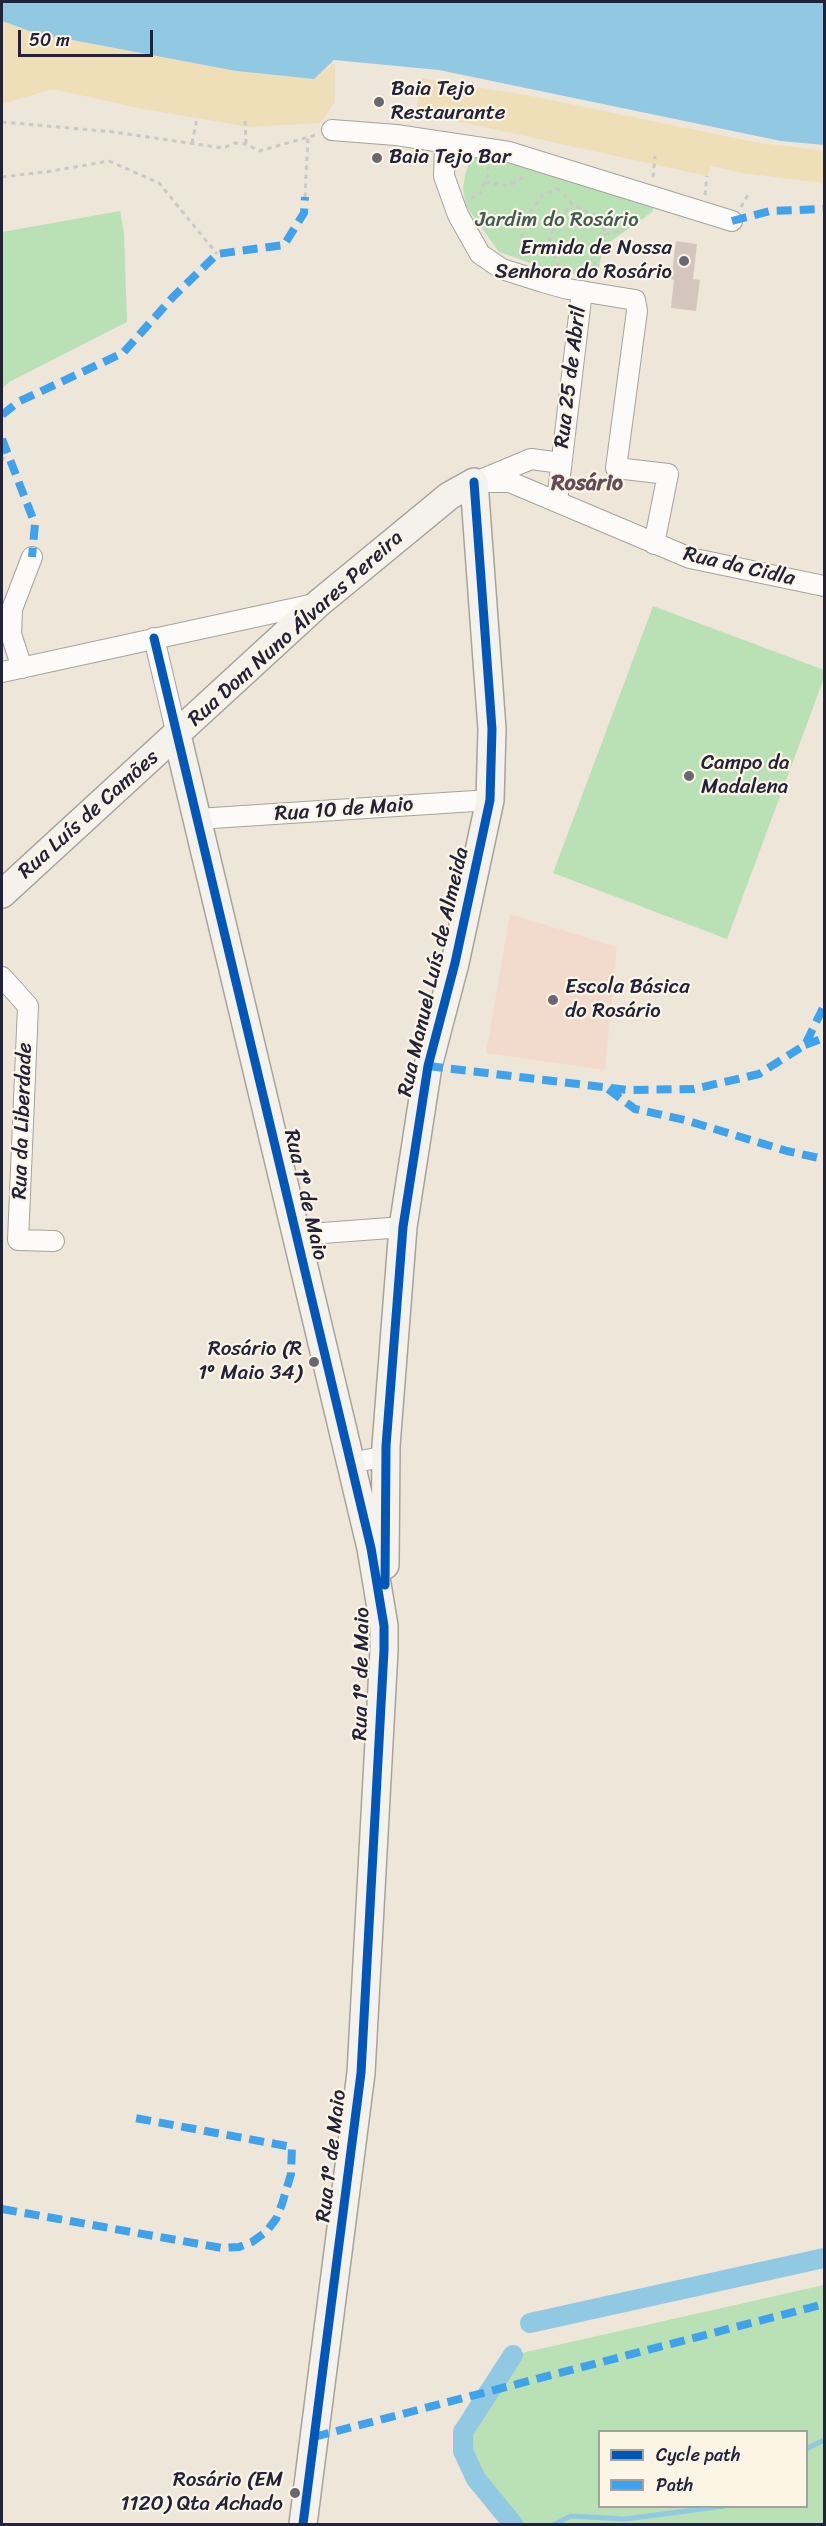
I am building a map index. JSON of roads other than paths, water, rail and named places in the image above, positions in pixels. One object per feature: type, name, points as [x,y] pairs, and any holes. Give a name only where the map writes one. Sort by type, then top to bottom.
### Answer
[{"type":"street","points":[[332,130],[396,135],[509,152],[732,221]]},
{"type":"street","points":[[445,142],[444,176],[455,208],[480,254],[502,269],[518,274],[575,290],[635,300],[637,311],[616,468],[668,474],[654,544]]},
{"type":"street","name":"Rua 25 de Abril","points":[[556,501],[575,290]]},
{"type":"street","points":[[474,483],[531,459],[561,464]]},
{"type":"street","name":"Rua da Cidla","points":[[474,483],[510,482],[690,558],[825,586]]},
{"type":"street","name":"Rua Dom Nuno Álvares Pereira","points":[[177,735],[319,603],[449,496],[474,483]]},
{"type":"street","name":"Rua Manuel Luís de Almeida","points":[[384,1650],[386,1456],[403,1227],[428,1066],[455,963],[490,800],[492,729],[474,483]]},
{"type":"street","points":[[22,668],[11,634],[12,609],[32,557]]},
{"type":"street","points":[[2,672],[319,603]]},
{"type":"street","points":[[154,638],[177,735]]},
{"type":"street","name":"Rua 1º de Maio","points":[[177,735],[351,1463],[381,1600],[384,1650],[360,2073],[303,2524]]},
{"type":"street","name":"Rua Luís de Camões","points":[[2,894],[177,735]]},
{"type":"street","name":"Rua 10 de Maio","points":[[197,819],[490,800]]},
{"type":"street","name":"Rua da Liberdade","points":[[2,977],[28,1006],[18,1240],[54,1240]]},
{"type":"street","points":[[297,1235],[403,1227]]},
{"type":"street","points":[[351,1463],[386,1456]]},
{"type":"water","points":[[2,2],[824,2],[824,145],[781,141],[439,70],[334,60],[314,79],[236,71],[35,33],[2,21]]},
{"type":"waterway","points":[[530,2323],[824,2258]]},
{"type":"waterway","points":[[513,2355],[463,2432],[463,2451],[476,2479],[513,2524]]},
{"type":"waterway","points":[[808,2448],[824,2440]]},
{"type":"waterway","points":[[555,2524],[571,2516],[625,2519],[710,2508]]},
{"type":"place","name":"Baia Tejo Restaurante","points":[[379,102]]},
{"type":"place","name":"Baia Tejo Bar","points":[[377,158]]},
{"type":"place","name":"Ermida de Nossa Senhora do Rosário","points":[[684,261]]},
{"type":"place","name":"Campo da Madalena","points":[[689,776]]},
{"type":"place","name":"Escola Básica do Rosário","points":[[553,1000]]},
{"type":"place","name":"Rosário (R 1º Maio 34)","points":[[314,1362]]},
{"type":"place","name":"Rosário (EM 1120) Qta Achado","points":[[295,2493]]},
{"type":"district","name":"Rosário","points":[[587,484]]},
{"type":"park label","name":"Jardim do Rosário","points":[[557,221]]}]
